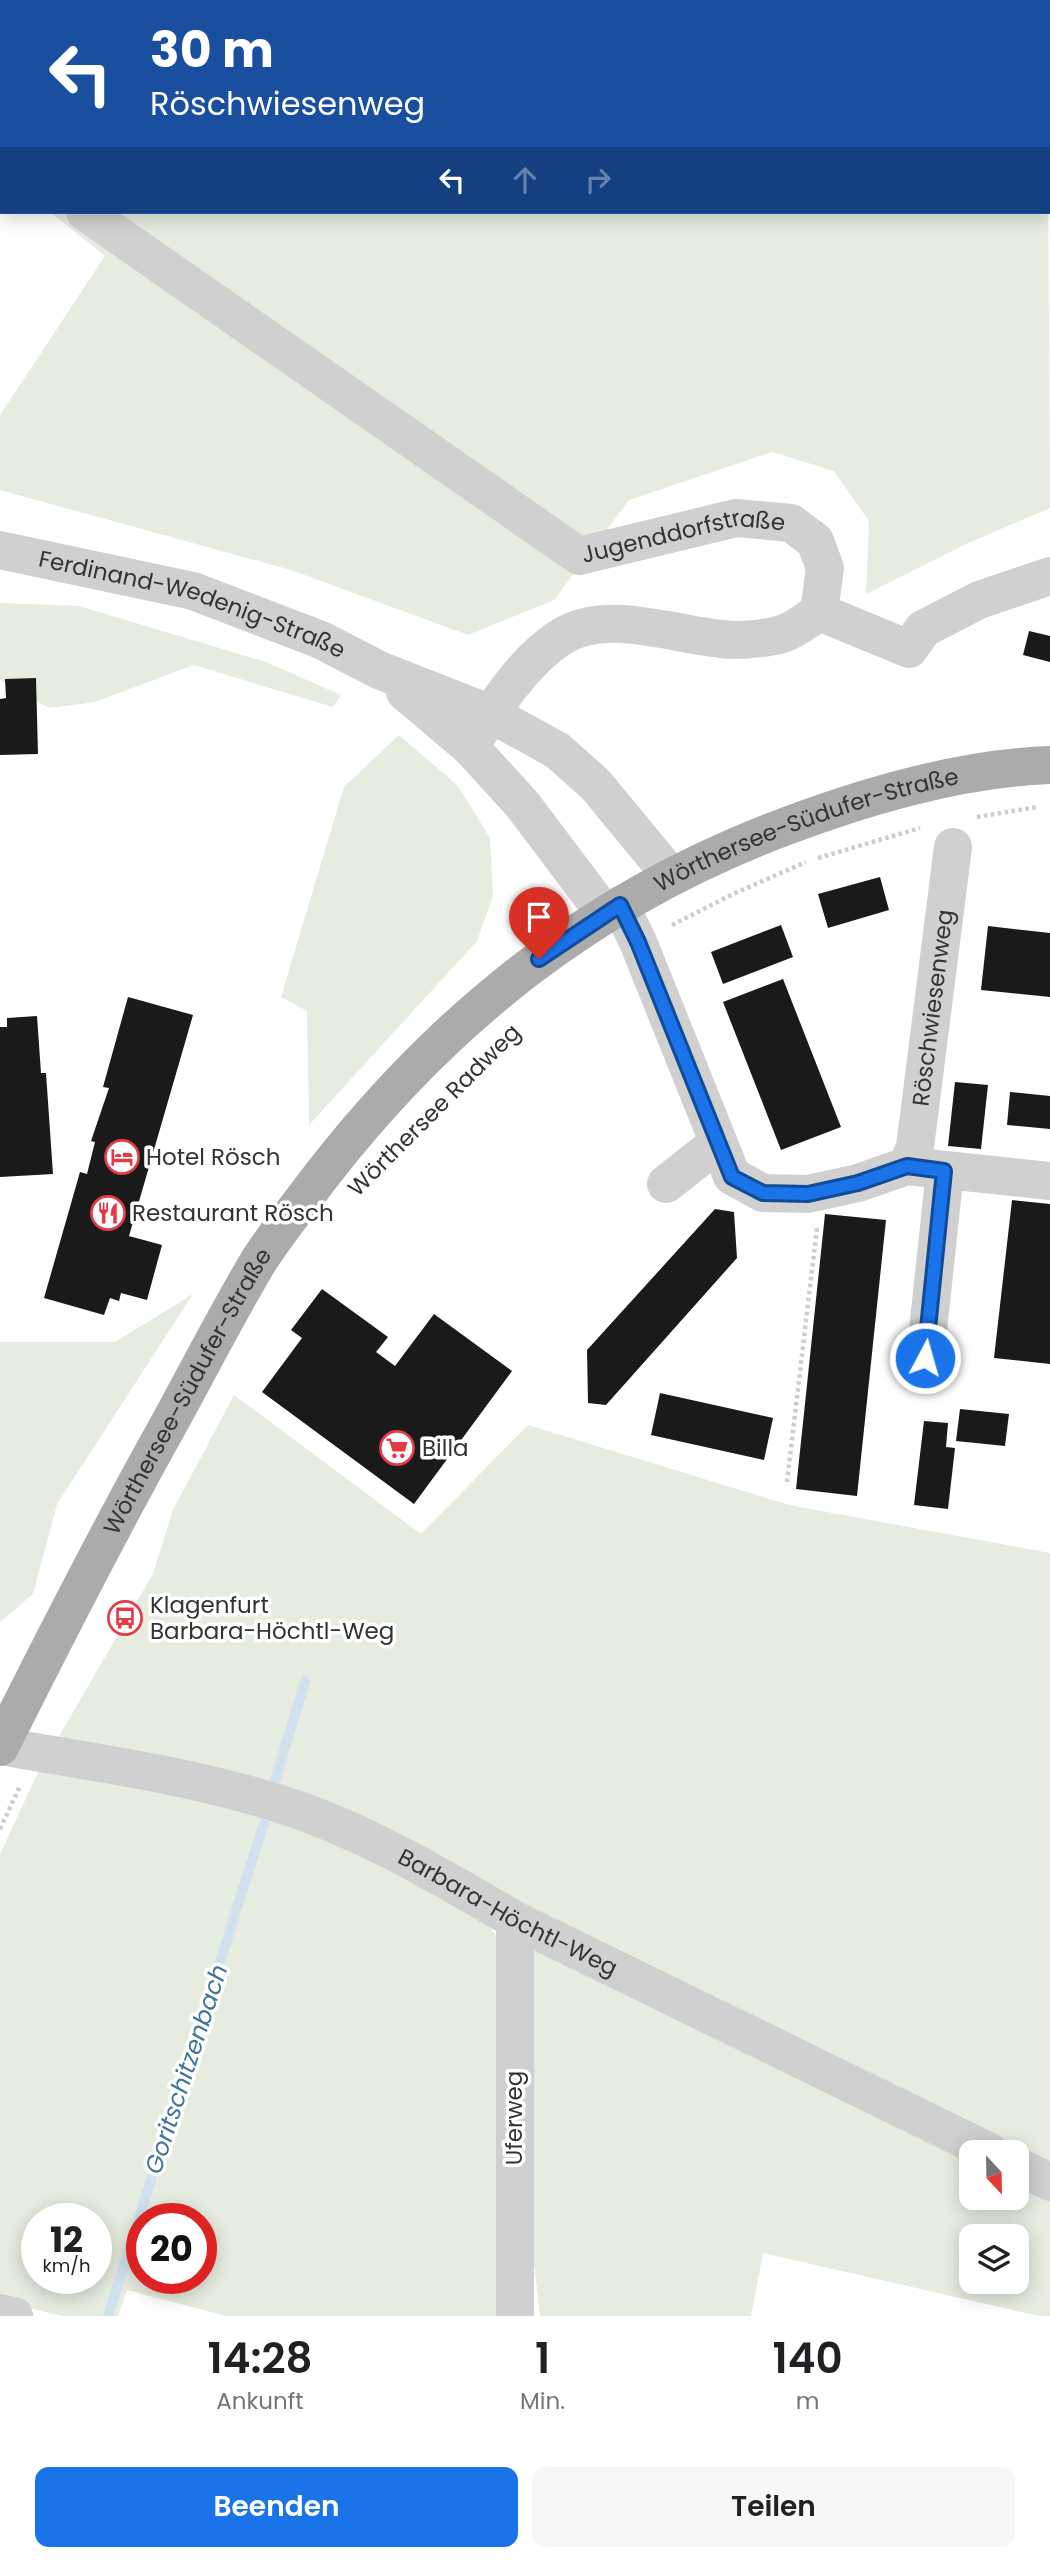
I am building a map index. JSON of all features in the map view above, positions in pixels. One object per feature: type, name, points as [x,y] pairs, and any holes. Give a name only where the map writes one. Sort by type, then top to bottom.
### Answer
[{"type":"main road","name":"Wörthersee-Südufer-Straße","points":[[12,1749],[116,1518],[260,1260],[358,1129],[433,1049],[517,974],[612,909],[671,876],[747,841],[821,813],[896,791],[1012,766],[1050,765]]},
{"type":"street","name":"Jugenddorfstraße","points":[[88,214],[579,556],[736,518],[791,523],[815,541],[825,568],[819,612]]},
{"type":"street","name":"Ferdinand-Wedenig-Straße","points":[[0,550],[193,591],[321,640],[379,670],[491,714],[558,751],[587,776],[671,876]]},
{"type":"street","points":[[470,747],[491,714],[537,656],[563,635],[594,625],[637,625],[735,640],[783,634],[819,612],[909,649],[923,629],[979,600],[1050,576]]},
{"type":"street","name":"Ferdinand-Wedenig-Straße","points":[[379,670],[470,747],[612,909]]},
{"type":"street","name":"Röschwiesenweg","points":[[907,1166],[915,1147],[953,847]]},
{"type":"street","points":[[612,909],[638,942],[732,1177],[763,1193],[821,1193],[907,1166],[1050,1181]]},
{"type":"street","points":[[666,1184],[718,1143]]},
{"type":"street","points":[[925,1358],[944,1171]]},
{"type":"street","name":"Barbara-Höchtl-Weg","points":[[12,1749],[221,1787],[339,1826],[431,1872],[515,1920],[965,2140]]},
{"type":"street","name":"Uferweg","points":[[515,1920],[515,2316]]},
{"type":"street","points":[[1029,2171],[1050,2182]]},
{"type":"street","points":[[0,2313],[15,2316]]},
{"type":"path","points":[[638,942],[733,894],[811,860],[902,832]]},
{"type":"path","points":[[788,1482],[821,1193]]},
{"type":"path","points":[[0,1829],[12,1749]]},
{"type":"shaded area","points":[[52,214],[1048,214],[1050,508],[968,543],[866,594],[869,521],[834,471],[772,452],[629,500],[554,600],[468,635],[291,570],[0,490],[0,415],[105,256]]},
{"type":"shaded area","points":[[0,603],[79,606],[266,662],[341,695],[333,707],[194,665],[95,702],[49,708],[0,680]]},
{"type":"shaded area","points":[[399,735],[458,786],[490,838],[493,896],[477,941],[309,1125],[307,1011],[281,997],[344,787]]},
{"type":"shaded area","points":[[193,1294],[57,1504],[33,1594],[0,1622],[0,1342],[115,1342]]},
{"type":"shaded area","points":[[234,1395],[421,1534],[528,1425],[789,1505],[1050,1553],[1050,2316],[1039,2316],[763,2253],[751,2316],[540,2316],[527,2202],[526,1911],[57,1740],[153,1574],[173,1510]]},
{"type":"shaded area","points":[[41,1766],[273,1813],[485,1918],[503,1948],[503,2316],[226,2316],[142,2294],[217,2294],[217,2203],[126,2203],[126,2293],[118,2316],[62,2316],[0,2301],[0,1854]]},
{"type":"building","points":[[1029,631],[1050,636],[1050,662],[1023,655]]},
{"type":"building","points":[[36,678],[38,754],[0,755],[0,699],[6,698],[5,679]]},
{"type":"building","points":[[880,877],[889,910],[828,928],[818,894]]},
{"type":"building","points":[[781,925],[793,957],[723,984],[711,952]]},
{"type":"building","points":[[988,926],[1050,933],[1050,997],[981,990]]},
{"type":"building","points":[[783,979],[841,1127],[781,1150],[723,1002]]},
{"type":"building","name":"Hotel Rösch","points":[[128,997],[193,1015],[129,1236],[162,1245],[147,1300],[121,1293],[119,1301],[110,1298],[104,1315],[44,1298],[80,1172],[87,1174],[95,1142],[91,1141],[109,1088],[103,1087]]},
{"type":"building","points":[[37,1016],[41,1073],[46,1073],[53,1174],[0,1177],[0,1027],[7,1027],[7,1018]]},
{"type":"building","points":[[955,1082],[988,1085],[981,1149],[948,1146]]},
{"type":"building","points":[[1010,1092],[1050,1096],[1050,1129],[1007,1125]]},
{"type":"building","points":[[1012,1200],[1050,1204],[1050,1364],[994,1358]]},
{"type":"building","points":[[715,1209],[734,1212],[737,1258],[606,1405],[588,1403],[587,1350]]},
{"type":"building","points":[[825,1214],[886,1220],[857,1496],[796,1489]]},
{"type":"building","name":"Billa","points":[[322,1289],[388,1337],[376,1352],[395,1366],[434,1314],[512,1371],[414,1504],[262,1392],[302,1338],[291,1330]]},
{"type":"building","points":[[660,1393],[773,1418],[764,1460],[651,1435]]},
{"type":"building","points":[[960,1409],[1009,1414],[1005,1446],[956,1441]]},
{"type":"building","points":[[924,1421],[948,1423],[946,1447],[955,1448],[948,1509],[914,1505]]},
{"type":"waterway","points":[[275,1781],[305,1681]]},
{"type":"waterway","name":"Goritschitzenbach","points":[[108,2316],[264,1823]]},
{"type":"place","name":"Hotel Rösch","points":[[122,1157]]},
{"type":"place","name":"Restaurant Rösch","points":[[108,1213]]},
{"type":"place","name":"Billa","points":[[397,1448]]},
{"type":"place","name":"Klagenfurt Barbara-Höchtl-Weg","points":[[125,1618]]},
{"type":"route","points":[[539,959],[620,905],[638,942],[732,1177],[763,1193],[808,1194],[858,1183],[907,1166],[944,1171],[925,1358]]}]
